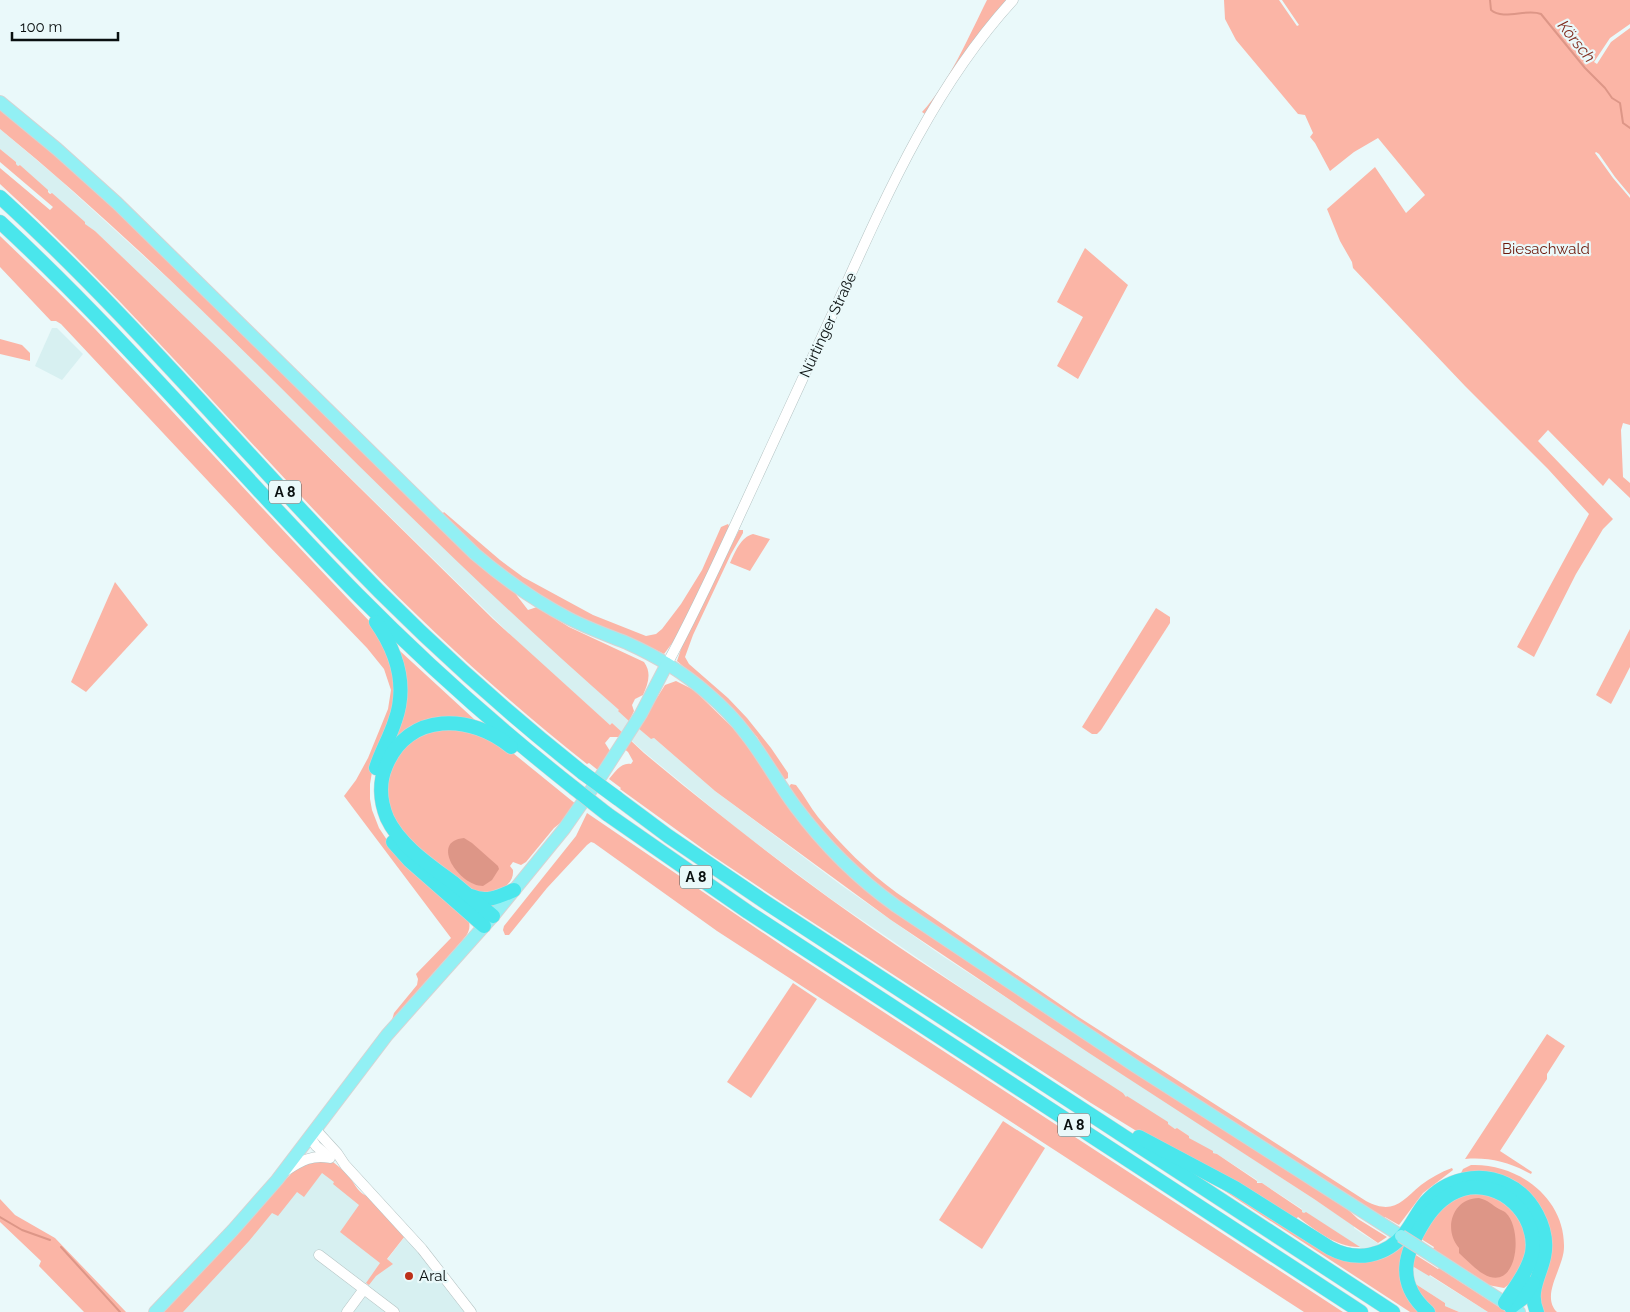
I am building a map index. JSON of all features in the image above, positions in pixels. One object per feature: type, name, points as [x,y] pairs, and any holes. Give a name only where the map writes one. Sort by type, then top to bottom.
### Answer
[{"type":"highway","name":"A 8","points":[[0,197],[126,321],[318,528],[398,610],[504,708],[583,773],[741,886],[1393,1312]]},
{"type":"highway","name":"A 8","points":[[0,222],[110,330],[358,595],[464,696],[574,788],[607,814],[748,912],[1360,1312]]},
{"type":"highway","points":[[358,595],[391,645],[397,662],[400,680],[397,717],[374,776],[373,798],[377,813],[384,829],[401,852],[488,921]]},
{"type":"highway","points":[[488,921],[466,893],[396,833],[388,819],[383,804],[382,786],[385,767],[396,748],[411,734],[426,726],[459,723],[491,734],[553,771]]},
{"type":"highway","points":[[466,893],[477,898],[488,899],[514,890]]},
{"type":"highway","points":[[1090,1115],[1144,1139],[1206,1172],[1330,1248],[1349,1255],[1374,1254],[1391,1246],[1404,1235],[1429,1199],[1448,1184],[1474,1178],[1502,1182],[1516,1190],[1528,1201],[1540,1223],[1546,1247],[1543,1263],[1536,1279],[1523,1298],[1512,1307]]},
{"type":"highway","points":[[1428,1312],[1416,1299],[1408,1280],[1406,1264],[1410,1247],[1436,1206],[1453,1193],[1471,1188],[1490,1189],[1507,1196],[1521,1210],[1530,1227],[1532,1244],[1530,1259],[1512,1307]]},
{"type":"highway","points":[[1536,1279],[1533,1297],[1537,1312]]},
{"type":"main road","points":[[0,102],[57,149],[117,203],[453,534],[483,561],[509,581],[561,614],[634,646],[667,664],[700,687],[733,718],[747,735],[793,804],[818,835],[850,869],[879,893],[1070,1024],[1512,1307]]},
{"type":"main road","points":[[155,1312],[233,1230],[284,1172],[394,1027],[488,921],[584,802],[643,710],[667,664]]},
{"type":"street","name":"Nürtinger Straße","points":[[667,664],[727,543],[893,183],[956,73],[984,34],[1013,0]]},
{"type":"street","points":[[313,1134],[316,1146],[330,1158],[345,1165]]},
{"type":"street","points":[[313,1134],[337,1152],[345,1165],[422,1249],[471,1312]]},
{"type":"street","points":[[284,1172],[306,1158],[316,1156],[330,1158]]},
{"type":"street","points":[[319,1255],[394,1312]]},
{"type":"street","points":[[347,1312],[364,1289]]},
{"type":"shaded area","points":[[0,129],[59,179],[184,293],[490,592],[619,711],[651,739],[654,738],[715,791],[841,885],[941,955],[1314,1199],[1363,1234],[1488,1312],[1459,1312],[1445,1306],[1445,1303],[1307,1213],[1302,1212],[1302,1209],[1262,1183],[1257,1182],[1257,1180],[1217,1154],[1212,1153],[1177,1128],[1175,1129],[982,1002],[831,899],[740,831],[644,752],[612,723],[610,725],[524,648],[228,358],[95,231],[84,224],[0,149]]},
{"type":"shaded area","points":[[52,328],[57,328],[83,354],[62,380],[35,366]]},
{"type":"shaded area","points":[[464,838],[498,866],[499,869],[492,880],[483,886],[465,879],[451,863],[448,855],[449,847],[454,841]]},
{"type":"shaded area","points":[[315,1160],[366,1199],[343,1228],[386,1261],[406,1235],[471,1312],[180,1312]]},
{"type":"shaded area","points":[[1479,1198],[1504,1211],[1511,1220],[1514,1230],[1515,1254],[1507,1272],[1500,1277],[1490,1277],[1477,1270],[1459,1253],[1459,1248],[1454,1241],[1451,1224],[1457,1209],[1462,1203],[1470,1199]]},
{"type":"green space","points":[[987,0],[1008,0],[925,114],[922,112],[932,101],[950,74]]},
{"type":"green space","name":"Biesachwald","points":[[1224,0],[1279,0],[1297,26],[1299,25],[1282,0],[1630,0],[1630,24],[1610,38],[1594,62],[1597,64],[1611,42],[1630,28],[1630,195],[1599,154],[1595,153],[1630,198],[1630,425],[1623,423],[1621,430],[1623,477],[1630,483],[1630,498],[1609,478],[1603,486],[1548,430],[1538,441],[1613,519],[1603,529],[1576,574],[1534,657],[1517,647],[1589,514],[1548,469],[1465,386],[1353,268],[1352,262],[1340,241],[1327,209],[1375,167],[1406,213],[1425,195],[1378,138],[1354,152],[1330,171],[1310,137],[1313,133],[1305,115],[1298,114],[1236,40],[1225,19]]},
{"type":"green space","points":[[0,107],[80,175],[511,588],[528,610],[537,607],[569,627],[644,662],[649,674],[648,683],[643,695],[635,699],[632,705],[634,711],[629,721],[387,494],[160,270],[81,198],[0,129]]},
{"type":"green space","points":[[0,149],[95,231],[228,358],[493,619],[610,725],[612,723],[623,733],[620,737],[610,737],[605,743],[610,751],[599,771],[589,763],[587,764],[500,691],[416,615],[363,561],[94,275],[0,184],[0,168],[50,210],[53,207],[0,162]]},
{"type":"green space","points":[[0,236],[95,329],[376,628],[386,643],[397,695],[372,772],[370,799],[372,810],[379,828],[387,840],[469,922],[469,931],[465,938],[392,1020],[394,1013],[417,985],[418,979],[416,974],[451,938],[344,796],[356,780],[368,758],[388,709],[391,690],[384,669],[367,648],[61,324],[51,321],[0,267]]},
{"type":"green space","points":[[1085,248],[1128,285],[1078,379],[1057,366],[1083,317],[1057,302]]},
{"type":"green space","points":[[0,339],[22,345],[30,353],[30,361],[0,354]]},
{"type":"green space","points":[[444,512],[523,577],[593,615],[646,636],[656,634],[662,629],[681,604],[702,570],[721,527],[728,524],[730,528],[676,638],[664,654],[631,638],[578,617],[547,600],[497,566],[440,516]]},
{"type":"green space","points":[[739,530],[743,530],[743,533],[731,554],[693,635],[685,657],[689,664],[728,698],[747,718],[788,773],[788,778],[784,780],[757,737],[735,711],[677,661],[684,640]]},
{"type":"green space","points":[[753,534],[770,539],[750,571],[730,563],[736,550],[745,538]]},
{"type":"green space","points":[[115,582],[148,625],[86,692],[71,682]]},
{"type":"green space","points":[[1156,608],[1170,617],[1170,623],[1101,730],[1097,734],[1092,734],[1082,727]]},
{"type":"green space","points":[[1630,629],[1630,667],[1611,704],[1596,695]]},
{"type":"green space","points":[[400,651],[476,721],[455,720],[395,744],[398,654]]},
{"type":"green space","points":[[676,681],[694,690],[735,730],[838,864],[1341,1203],[1358,1219],[1387,1237],[1378,1243],[1314,1199],[1089,1053],[891,920],[715,791],[654,738],[651,739],[638,728],[665,685]]},
{"type":"green space","points":[[462,727],[508,749],[577,805],[569,816],[554,828],[526,862],[521,865],[513,862],[510,866],[513,870],[512,878],[496,894],[470,891],[400,832],[385,795],[394,756],[419,733]]},
{"type":"green space","points":[[629,739],[735,827],[865,924],[1123,1093],[1126,1097],[1168,1122],[1175,1129],[1177,1128],[1189,1136],[1189,1138],[1213,1151],[1213,1153],[1257,1181],[1257,1183],[1262,1183],[1302,1210],[1302,1212],[1306,1212],[1360,1247],[1343,1245],[1319,1232],[1298,1217],[1294,1221],[1143,1135],[710,854],[609,779],[621,766],[631,764],[633,761],[628,752],[623,748]]},
{"type":"green space","points":[[791,784],[796,785],[818,817],[845,848],[897,893],[1077,1016],[1366,1201],[1383,1207],[1396,1205],[1432,1178],[1444,1171],[1452,1168],[1453,1170],[1423,1193],[1399,1225],[1384,1218],[1150,1071],[886,893],[831,843],[788,788]]},
{"type":"green space","points":[[587,813],[784,947],[1343,1312],[1304,1312],[717,931],[594,843],[591,842],[587,845],[547,888],[509,935],[505,935],[504,926],[576,836]]},
{"type":"green space","points":[[793,983],[817,999],[751,1098],[727,1082]]},
{"type":"green space","points":[[1547,1034],[1565,1046],[1547,1074],[1547,1079],[1500,1151],[1532,1172],[1531,1174],[1499,1161],[1465,1159]]},
{"type":"green space","points":[[1003,1121],[1045,1148],[982,1249],[939,1220]]},
{"type":"green space","points":[[306,1160],[333,1162],[347,1174],[359,1191],[367,1196],[405,1236],[387,1259],[393,1264],[376,1276],[369,1285],[366,1283],[380,1263],[340,1232],[359,1205],[322,1173],[304,1197],[297,1192],[278,1216],[272,1213],[249,1241],[183,1312],[160,1312],[272,1192]]},
{"type":"green space","points":[[1471,1165],[1489,1166],[1521,1177],[1536,1187],[1556,1213],[1562,1229],[1564,1247],[1551,1298],[1552,1305],[1557,1312],[1540,1312],[1538,1308],[1548,1227],[1461,1173],[1463,1169]]},
{"type":"green space","points":[[1468,1181],[1488,1182],[1505,1188],[1519,1197],[1530,1210],[1537,1225],[1540,1242],[1538,1260],[1530,1278],[1527,1276],[1534,1262],[1536,1233],[1529,1213],[1515,1197],[1501,1189],[1488,1185],[1465,1185],[1455,1189],[1445,1195],[1428,1212],[1414,1233],[1405,1256],[1403,1268],[1407,1290],[1422,1312],[1410,1312],[1214,1184],[1215,1182],[1335,1254],[1351,1259],[1367,1260],[1382,1255],[1398,1244],[1436,1197],[1451,1187]]},
{"type":"green space","points":[[1485,1191],[1514,1209],[1525,1231],[1525,1257],[1511,1283],[1504,1288],[1488,1285],[1418,1237],[1434,1213],[1454,1196]]},
{"type":"green space","points":[[0,1199],[15,1215],[55,1238],[126,1312],[84,1312],[39,1266],[41,1261],[0,1222]]},
{"type":"green space","points":[[1411,1252],[1507,1312],[1488,1312],[1430,1275],[1409,1264]]},
{"type":"green space","points":[[1411,1281],[1445,1303],[1445,1306],[1459,1312],[1435,1312],[1425,1304]]},
{"type":"waterway","name":"Körsch","points":[[1490,0],[1491,10],[1496,13],[1509,15],[1529,12],[1541,14],[1585,68],[1612,98],[1620,103],[1623,123],[1630,128]]},
{"type":"waterway","points":[[0,1217],[22,1230],[50,1240]]},
{"type":"waterway","points":[[61,1247],[120,1312]]},
{"type":"place","name":"Aral","points":[[409,1276]]}]
